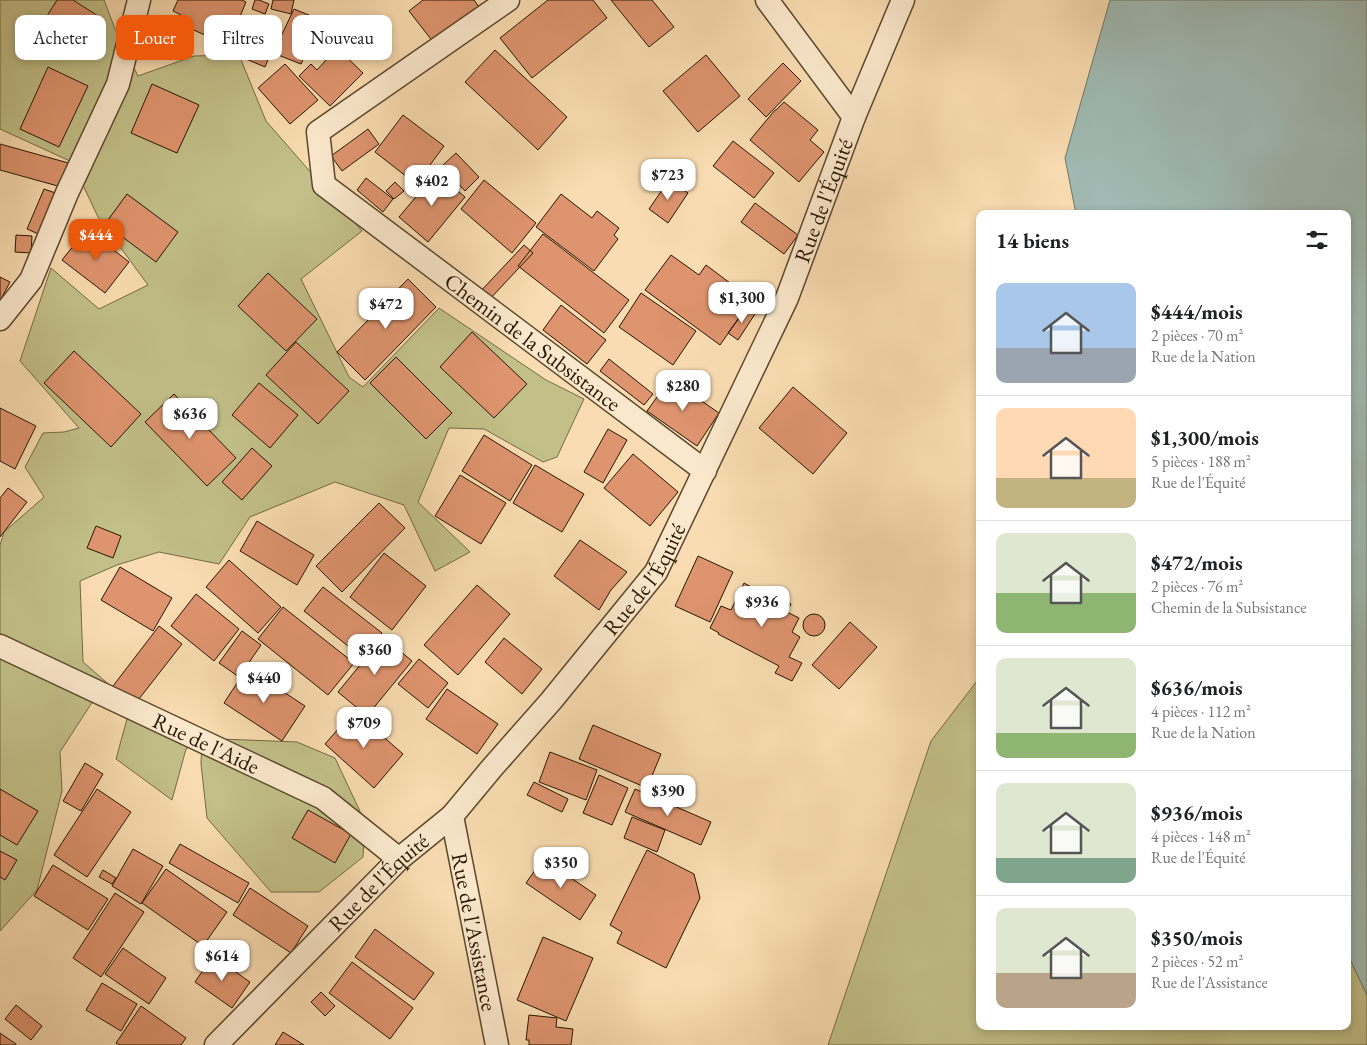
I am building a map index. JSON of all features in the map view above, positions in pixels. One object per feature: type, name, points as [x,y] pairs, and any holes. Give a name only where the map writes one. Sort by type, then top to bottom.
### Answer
[{"type":"street","points":[[0,319],[30,280],[67,193],[118,84],[139,0]]},
{"type":"street","name":"Chemin de la Subsistance","points":[[508,0],[318,132],[324,185],[705,471]]},
{"type":"street","points":[[767,0],[854,117]]},
{"type":"street","name":"Rue de l'Équité","points":[[216,1045],[399,858],[452,816],[551,701],[656,572],[787,298],[854,117],[903,0]]},
{"type":"street","name":"Rue de l'Aide","points":[[0,646],[323,798],[399,858]]},
{"type":"street","name":"Rue de l'Assistance","points":[[452,816],[497,1045]]},
{"type":"shaded area","points":[[0,0],[104,0],[116,31],[116,60],[130,60],[138,76],[183,60],[194,60],[194,56],[204,56],[204,60],[241,60],[266,121],[362,231],[301,279],[349,377],[363,387],[439,308],[546,380],[584,399],[557,457],[543,462],[484,429],[449,428],[418,502],[470,552],[435,571],[404,505],[335,482],[250,517],[219,564],[159,552],[117,565],[80,581],[83,662],[136,708],[221,739],[297,742],[335,758],[365,822],[363,857],[319,892],[271,892],[207,818],[201,764],[202,739],[186,749],[172,800],[116,759],[130,708],[93,701],[60,752],[62,791],[37,890],[0,931],[0,545],[4,532],[44,497],[25,467],[43,433],[64,432],[79,428],[20,361],[51,268],[99,309],[148,285],[98,217],[72,162],[0,129]]},
{"type":"shaded area","points":[[976,682],[976,1030],[1351,1030],[1351,961],[1367,995],[1367,1045],[828,1045],[931,741]]},
{"type":"water","points":[[1110,0],[1367,0],[1367,995],[1351,961],[1351,210],[1075,210],[1065,158]]},
{"type":"building","points":[[57,0],[73,0],[96,15],[48,15]]},
{"type":"building","points":[[178,0],[242,0],[246,2],[241,15],[204,15],[204,35],[194,30],[194,15],[181,15],[173,11]]},
{"type":"building","points":[[255,0],[269,4],[265,14],[252,9]]},
{"type":"building","points":[[273,0],[294,0],[291,14],[271,9]]},
{"type":"building","points":[[423,0],[474,0],[479,7],[434,43],[409,11]]},
{"type":"building","points":[[548,0],[593,0],[607,18],[532,78],[500,38]]},
{"type":"building","points":[[611,0],[652,0],[674,27],[649,47]]},
{"type":"building","points":[[294,9],[309,15],[292,15],[292,60],[303,60],[301,64],[282,57],[282,34]]},
{"type":"building","points":[[495,50],[567,117],[538,150],[465,82]]},
{"type":"building","points":[[706,55],[740,96],[698,132],[663,91]]},
{"type":"building","points":[[248,60],[268,60],[265,67]]},
{"type":"building","points":[[326,60],[349,60],[363,73],[330,106],[299,76],[311,64],[317,70]]},
{"type":"building","points":[[783,63],[801,81],[766,117],[748,99]]},
{"type":"building","points":[[285,64],[318,100],[290,124],[258,88]]},
{"type":"building","points":[[48,67],[88,86],[59,147],[20,129]]},
{"type":"building","points":[[152,84],[199,105],[177,153],[131,133]]},
{"type":"building","points":[[784,102],[818,130],[810,140],[824,152],[799,182],[750,140]]},
{"type":"building","points":[[403,115],[444,146],[416,184],[375,152]]},
{"type":"building","points":[[368,129],[379,144],[342,171],[331,156]]},
{"type":"building","points":[[733,141],[774,173],[754,198],[713,166]]},
{"type":"building","points":[[0,144],[72,164],[65,188],[0,170]]},
{"type":"building","points":[[456,153],[479,177],[465,191],[442,166]]},
{"type":"building","points":[[436,173],[465,197],[428,242],[399,217]]},
{"type":"building","points":[[366,178],[393,199],[383,212],[357,190]]},
{"type":"building","points":[[484,180],[536,223],[512,253],[461,209]]},
{"type":"building","points":[[669,180],[688,193],[668,223],[649,209]]},
{"type":"building","points":[[395,182],[404,191],[394,199],[386,191]]},
{"type":"building","points":[[44,189],[61,195],[43,236],[27,229]]},
{"type":"building","points":[[127,194],[178,232],[156,262],[105,224]]},
{"type":"building","points":[[561,194],[592,218],[597,211],[619,228],[614,235],[618,239],[594,271],[536,227]]},
{"type":"building","points":[[755,203],[798,235],[784,254],[741,222]]},
{"type":"building","points":[[87,229],[129,262],[105,293],[62,260]]},
{"type":"building","points":[[543,234],[629,300],[604,333],[518,266]]},
{"type":"building","points":[[16,235],[32,236],[31,253],[15,252]]},
{"type":"building","points":[[524,245],[533,253],[488,301],[479,293]]},
{"type":"building","points":[[671,255],[699,275],[706,265],[738,289],[732,298],[746,308],[720,345],[645,290]]},
{"type":"building","points":[[268,273],[317,319],[286,351],[238,306]]},
{"type":"building","points":[[0,277],[10,282],[0,301]]},
{"type":"building","points":[[408,279],[436,307],[365,380],[337,352]]},
{"type":"building","points":[[641,293],[696,331],[673,365],[619,327]]},
{"type":"building","points":[[561,305],[606,340],[587,364],[543,330]]},
{"type":"building","points":[[746,308],[755,314],[738,340],[728,333]]},
{"type":"building","points":[[472,332],[527,384],[494,418],[440,367]]},
{"type":"building","points":[[296,342],[349,391],[318,424],[266,375]]},
{"type":"building","points":[[74,351],[141,414],[111,447],[44,383]]},
{"type":"building","points":[[396,357],[452,413],[426,439],[370,383]]},
{"type":"building","points":[[609,359],[653,394],[644,405],[600,371]]},
{"type":"building","points":[[670,379],[719,413],[697,446],[647,411]]},
{"type":"building","points":[[259,383],[298,415],[270,448],[232,415]]},
{"type":"building","points":[[793,387],[847,433],[813,474],[759,428]]},
{"type":"building","points":[[174,394],[236,458],[207,486],[145,422]]},
{"type":"building","points":[[0,408],[36,426],[15,469],[0,461]]},
{"type":"building","points":[[608,429],[627,440],[603,483],[584,472]]},
{"type":"building","points":[[484,435],[532,465],[510,501],[462,471]]},
{"type":"building","points":[[252,448],[272,466],[242,500],[222,482]]},
{"type":"building","points":[[633,454],[678,492],[650,526],[604,488]]},
{"type":"building","points":[[535,465],[584,494],[562,532],[513,503]]},
{"type":"building","points":[[460,475],[506,503],[481,544],[435,516]]},
{"type":"building","points":[[8,488],[27,502],[0,537],[0,498]]},
{"type":"building","points":[[379,503],[405,528],[342,592],[316,566]]},
{"type":"building","points":[[257,521],[314,555],[297,585],[240,551]]},
{"type":"building","points":[[96,526],[121,536],[113,558],[87,548]]},
{"type":"building","points":[[580,540],[627,572],[611,590],[599,610],[554,576]]},
{"type":"building","points":[[384,553],[426,586],[392,630],[350,597]]},
{"type":"building","points":[[698,556],[733,572],[710,622],[675,606]]},
{"type":"building","points":[[229,560],[281,607],[258,633],[206,587]]},
{"type":"building","points":[[120,567],[172,598],[153,631],[101,600]]},
{"type":"building","points":[[744,583],[764,594],[766,590],[791,604],[787,612],[799,618],[792,632],[800,637],[789,657],[802,663],[792,681],[775,673],[779,666],[710,628],[721,606],[731,610]]},
{"type":"building","points":[[477,585],[510,614],[458,675],[424,645]]},
{"type":"building","points":[[323,587],[382,633],[363,658],[304,611]]},
{"type":"building","points":[[196,594],[239,629],[214,661],[171,626]]},
{"type":"building","points":[[283,607],[354,663],[328,695],[258,639]]},
{"type":"building","points":[[814,614],[822,617],[825,625],[822,633],[814,636],[806,633],[803,625],[806,617]]},
{"type":"building","points":[[850,622],[877,647],[839,689],[812,665]]},
{"type":"building","points":[[159,626],[182,644],[135,704],[113,686]]},
{"type":"building","points":[[242,631],[261,645],[239,677],[219,663]]},
{"type":"building","points":[[383,637],[412,661],[367,716],[338,692]]},
{"type":"building","points":[[504,638],[542,669],[522,694],[485,662]]},
{"type":"building","points":[[419,659],[448,683],[428,708],[398,684]]},
{"type":"building","points":[[247,668],[305,706],[282,741],[224,703]]},
{"type":"building","points":[[447,689],[498,724],[477,754],[426,719]]},
{"type":"building","points":[[354,711],[403,754],[374,788],[325,744]]},
{"type":"building","points":[[593,725],[661,754],[647,788],[579,759]]},
{"type":"building","points":[[550,752],[597,770],[586,800],[539,782]]},
{"type":"building","points":[[85,763],[103,774],[81,811],[63,801]]},
{"type":"building","points":[[599,775],[628,788],[612,825],[583,813]]},
{"type":"building","points":[[534,782],[568,799],[562,812],[527,795]]},
{"type":"building","points":[[0,789],[38,811],[17,845],[0,835]]},
{"type":"building","points":[[97,789],[131,812],[87,877],[54,855]]},
{"type":"building","points":[[635,789],[711,822],[701,845],[625,812]]},
{"type":"building","points":[[308,810],[351,834],[335,863],[292,838]]},
{"type":"building","points":[[632,817],[665,830],[657,852],[624,838]]},
{"type":"building","points":[[180,844],[249,883],[238,903],[169,863]]},
{"type":"building","points":[[133,849],[163,866],[141,904],[112,886]]},
{"type":"building","points":[[647,850],[694,874],[700,898],[666,968],[617,943],[622,932],[610,925]]},
{"type":"building","points":[[0,851],[17,860],[5,880],[0,877]]},
{"type":"building","points":[[543,859],[596,895],[580,920],[526,883]]},
{"type":"building","points":[[53,865],[108,899],[88,930],[34,896]]},
{"type":"building","points":[[166,869],[227,912],[203,946],[142,903]]},
{"type":"building","points":[[103,870],[116,878],[112,884],[99,877]]},
{"type":"building","points":[[250,888],[308,926],[291,953],[233,915]]},
{"type":"building","points":[[115,893],[144,912],[101,977],[73,958]]},
{"type":"building","points":[[375,929],[434,973],[414,1000],[355,957]]},
{"type":"building","points":[[543,937],[593,958],[566,1021],[517,1000]]},
{"type":"building","points":[[123,948],[166,978],[149,1004],[105,974]]},
{"type":"building","points":[[213,956],[250,982],[232,1008],[195,982]]},
{"type":"building","points":[[352,962],[413,1008],[390,1039],[329,993]]},
{"type":"building","points":[[102,983],[137,1004],[121,1031],[86,1010]]},
{"type":"building","points":[[321,992],[335,1006],[325,1016],[311,1002]]},
{"type":"building","points":[[16,1005],[42,1026],[31,1040],[5,1019]]},
{"type":"building","points":[[141,1006],[186,1038],[181,1045],[120,1045],[116,1043]]},
{"type":"building","points":[[529,1015],[557,1018],[556,1027],[573,1029],[571,1045],[529,1045],[529,1040],[526,1040]]},
{"type":"building","points":[[283,1032],[304,1045],[275,1045]]},
{"type":"building","points":[[0,1033],[16,1044],[16,1045],[0,1045]]}]
